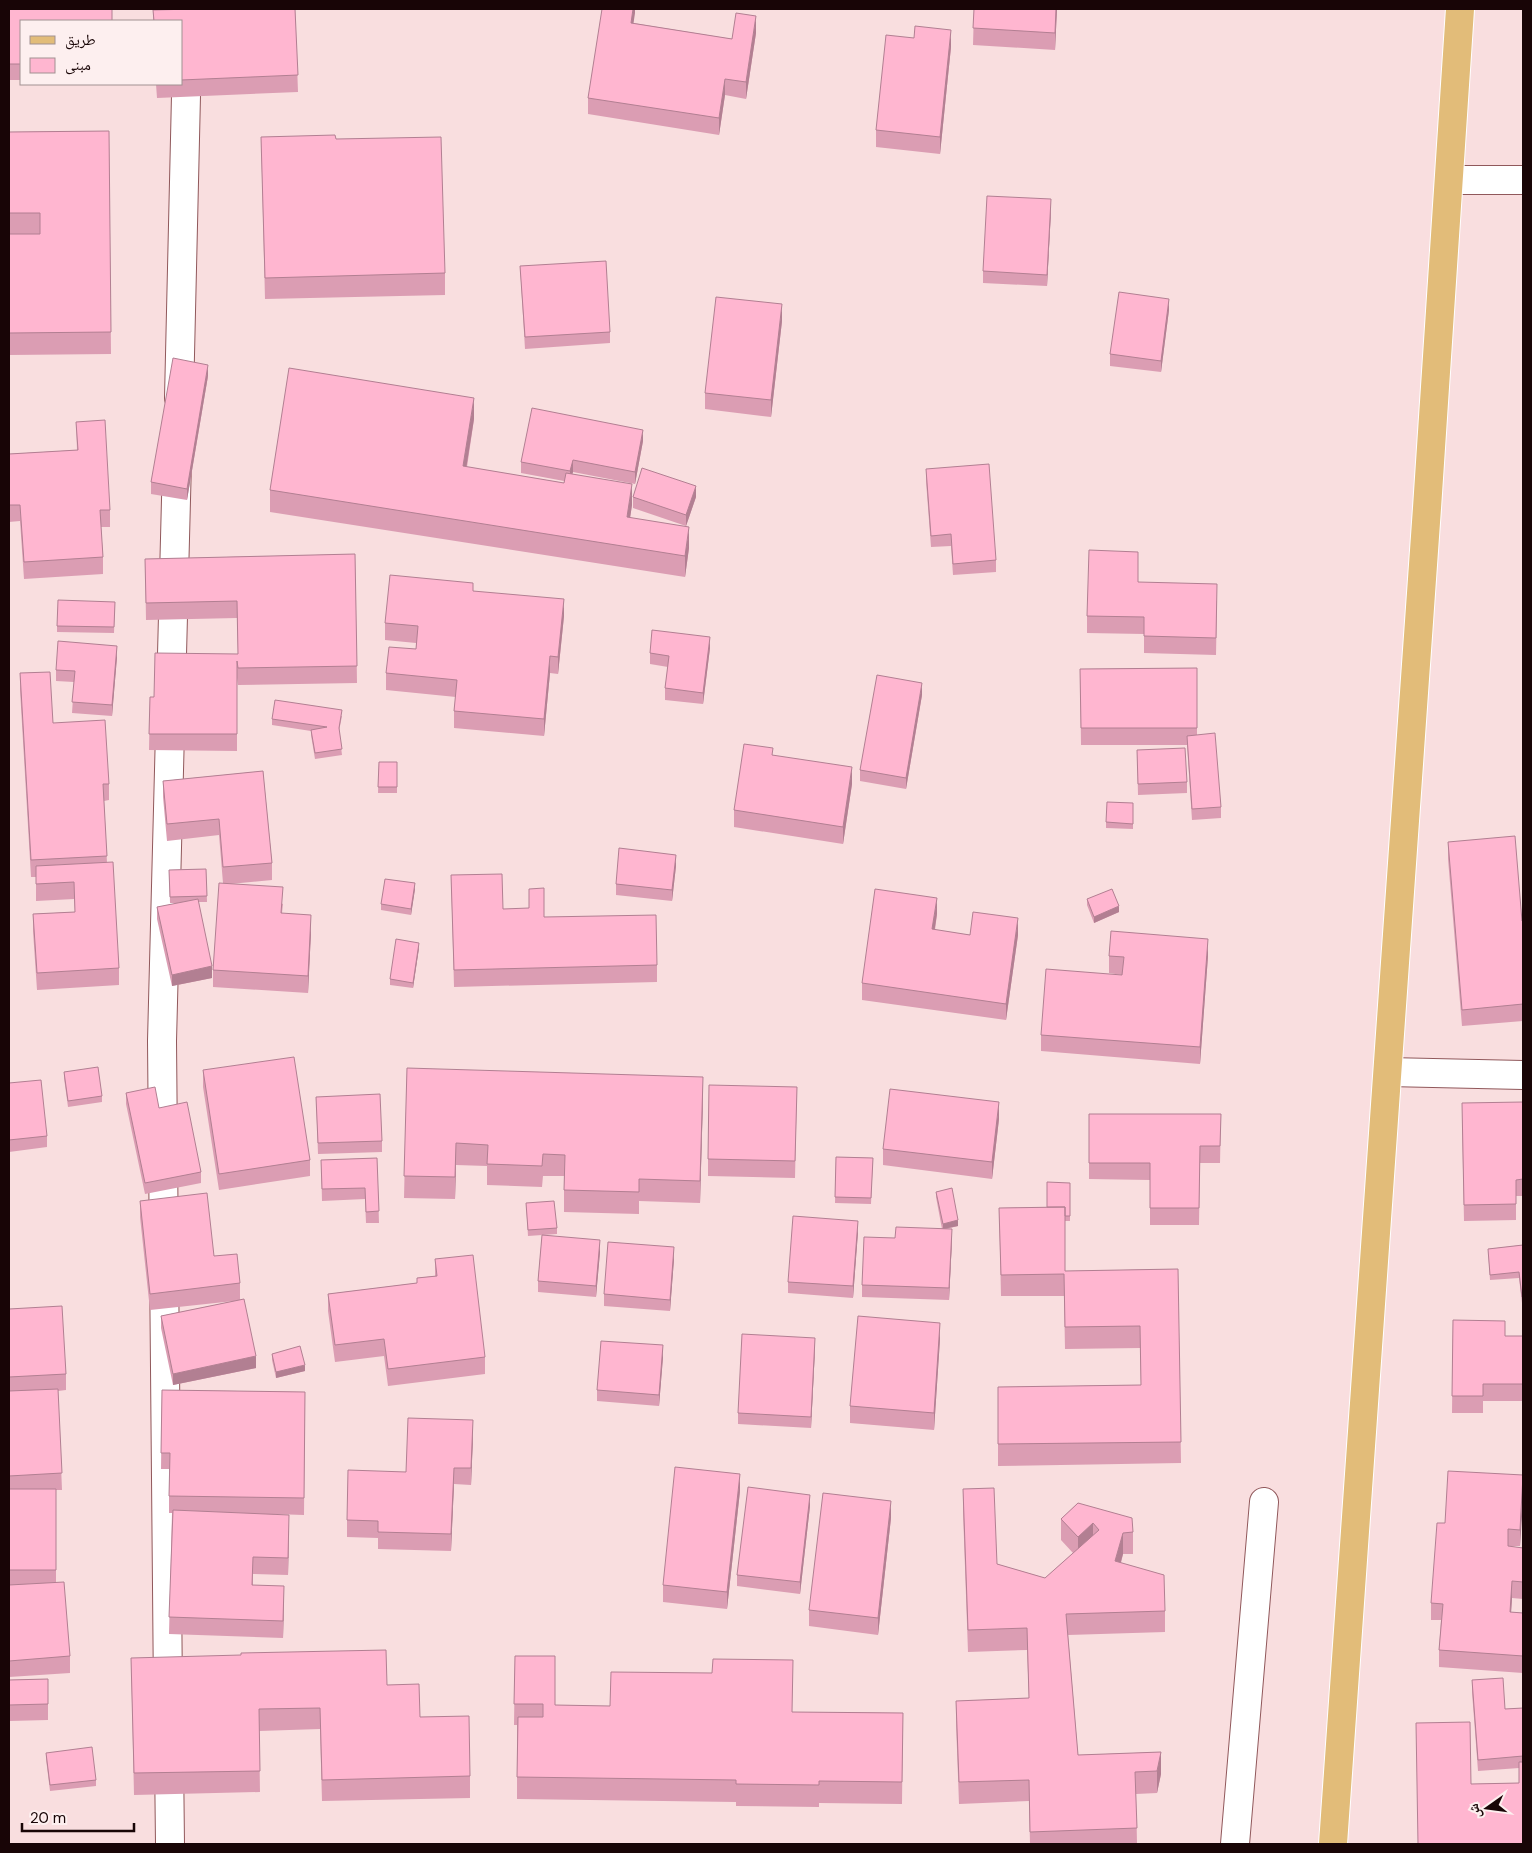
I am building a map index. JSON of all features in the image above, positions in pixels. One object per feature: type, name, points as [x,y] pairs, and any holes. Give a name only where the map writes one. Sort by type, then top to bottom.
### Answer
[{"type":"main road","points":[[1333,1844],[1388,1072],[1460,9]]},
{"type":"street","points":[[170,1844],[162,1041],[188,9]]},
{"type":"street","points":[[1449,180],[1523,180]]},
{"type":"street","points":[[1388,1072],[1523,1075]]},
{"type":"street","points":[[1235,1844],[1264,1502]]},
{"type":"building","points":[[9,9],[112,9],[112,20],[20,20],[20,64],[9,64]]},
{"type":"building","points":[[295,9],[298,75],[182,80],[182,20],[154,20],[153,10]]},
{"type":"building","points":[[602,9],[633,9],[631,23],[732,39],[736,13],[756,16],[746,82],[725,79],[719,118],[588,98]]},
{"type":"building","points":[[974,9],[1056,9],[1055,33],[973,28]]},
{"type":"building","points":[[915,26],[951,30],[940,137],[876,130],[886,35],[914,38]]},
{"type":"building","points":[[109,131],[111,332],[9,333],[9,234],[40,234],[40,213],[9,213],[9,132]]},
{"type":"building","points":[[335,135],[336,139],[441,137],[445,273],[265,278],[261,137]]},
{"type":"building","points":[[987,196],[1051,199],[1047,275],[983,271]]},
{"type":"building","points":[[606,261],[610,332],[525,337],[520,266]]},
{"type":"building","points":[[1119,292],[1169,299],[1161,361],[1110,354]]},
{"type":"building","points":[[716,297],[782,304],[771,400],[705,393]]},
{"type":"building","points":[[173,358],[208,365],[187,489],[151,482]]},
{"type":"building","points":[[289,368],[474,398],[463,466],[564,483],[566,473],[632,484],[627,517],[689,527],[685,556],[270,490]]},
{"type":"building","points":[[532,408],[643,430],[635,472],[573,460],[570,471],[521,462]]},
{"type":"building","points":[[105,420],[110,510],[100,510],[103,557],[24,562],[20,505],[9,505],[9,454],[78,450],[76,422]]},
{"type":"building","points":[[989,464],[996,560],[953,564],[951,534],[931,536],[926,469]]},
{"type":"building","points":[[642,468],[696,486],[686,515],[633,497]]},
{"type":"building","points":[[1089,550],[1138,552],[1138,582],[1217,584],[1216,638],[1144,636],[1144,617],[1087,616]]},
{"type":"building","points":[[355,554],[357,666],[238,668],[237,661],[237,734],[149,734],[150,697],[154,697],[155,653],[238,654],[237,601],[146,603],[145,559]]},
{"type":"building","points":[[390,575],[473,583],[473,591],[564,599],[558,657],[550,656],[544,719],[454,711],[457,680],[386,673],[389,647],[416,649],[418,626],[385,623]]},
{"type":"building","points":[[58,600],[115,602],[114,627],[57,626]]},
{"type":"building","points":[[652,630],[710,637],[703,693],[665,688],[669,656],[650,653]]},
{"type":"building","points":[[58,641],[117,646],[112,705],[72,702],[75,671],[56,670]]},
{"type":"building","points":[[1197,668],[1197,728],[1081,728],[1080,669]]},
{"type":"building","points":[[50,672],[53,723],[105,720],[109,784],[103,784],[107,856],[31,860],[20,673]]},
{"type":"building","points":[[877,675],[922,683],[906,778],[860,770]]},
{"type":"building","points":[[275,700],[342,710],[339,728],[342,749],[315,753],[311,730],[327,727],[272,719]]},
{"type":"building","points":[[1215,733],[1221,807],[1192,809],[1187,736]]},
{"type":"building","points":[[744,744],[773,748],[772,755],[852,767],[843,827],[734,810]]},
{"type":"building","points":[[1185,748],[1187,782],[1138,784],[1137,750]]},
{"type":"building","points":[[379,762],[397,762],[397,787],[378,787]]},
{"type":"building","points":[[263,771],[272,863],[223,867],[219,819],[167,824],[163,781]]},
{"type":"building","points":[[1107,802],[1133,803],[1133,824],[1106,822]]},
{"type":"building","points":[[1515,836],[1523,920],[1523,1004],[1462,1010],[1448,842]]},
{"type":"building","points":[[619,848],[676,855],[672,890],[616,884]]},
{"type":"building","points":[[113,862],[119,968],[37,973],[33,914],[75,912],[74,882],[36,884],[36,866]]},
{"type":"building","points":[[206,869],[207,896],[170,897],[169,870]]},
{"type":"building","points":[[502,874],[503,909],[529,908],[529,889],[544,888],[544,917],[656,915],[657,965],[454,970],[451,875]]},
{"type":"building","points":[[385,879],[415,883],[411,909],[381,904]]},
{"type":"building","points":[[219,883],[283,887],[281,913],[311,915],[308,976],[213,970]]},
{"type":"building","points":[[875,889],[937,898],[932,929],[970,935],[973,912],[1018,918],[1006,1004],[862,983]]},
{"type":"building","points":[[1112,889],[1119,906],[1094,917],[1087,899]]},
{"type":"building","points":[[198,899],[212,966],[172,975],[157,907]]},
{"type":"building","points":[[1111,931],[1208,939],[1200,1047],[1041,1035],[1046,969],[1122,975],[1124,957],[1109,956]]},
{"type":"building","points":[[396,939],[419,943],[413,983],[390,979]]},
{"type":"building","points":[[294,1057],[310,1160],[219,1174],[203,1070]]},
{"type":"building","points":[[98,1067],[102,1096],[68,1101],[64,1072]]},
{"type":"building","points":[[407,1068],[703,1077],[700,1181],[639,1179],[639,1192],[564,1190],[565,1155],[543,1154],[542,1166],[487,1164],[488,1145],[456,1143],[455,1177],[404,1176]]},
{"type":"building","points":[[41,1080],[47,1136],[9,1140],[9,1083]]},
{"type":"building","points":[[709,1085],[797,1087],[795,1161],[708,1159]]},
{"type":"building","points":[[155,1087],[159,1108],[187,1102],[201,1172],[145,1183],[126,1093]]},
{"type":"building","points":[[890,1089],[999,1102],[992,1162],[883,1149]]},
{"type":"building","points":[[380,1094],[382,1141],[318,1143],[316,1097]]},
{"type":"building","points":[[1523,1102],[1523,1179],[1516,1180],[1516,1204],[1464,1205],[1462,1103]]},
{"type":"building","points":[[1089,1114],[1221,1114],[1220,1146],[1200,1146],[1199,1208],[1150,1208],[1150,1163],[1089,1163]]},
{"type":"building","points":[[836,1157],[873,1158],[871,1198],[835,1197]]},
{"type":"building","points":[[377,1158],[379,1211],[366,1212],[365,1188],[322,1189],[321,1160]]},
{"type":"building","points":[[1047,1182],[1070,1183],[1070,1216],[1065,1216],[1065,1207],[1047,1207]]},
{"type":"building","points":[[952,1188],[958,1220],[943,1224],[936,1192]]},
{"type":"building","points":[[207,1193],[214,1256],[237,1254],[240,1283],[150,1294],[140,1201]]},
{"type":"building","points":[[554,1201],[557,1228],[528,1230],[526,1203]]},
{"type":"building","points":[[1065,1207],[1065,1271],[1178,1269],[1181,1442],[998,1444],[998,1387],[1141,1385],[1140,1326],[1065,1327],[1064,1274],[1001,1275],[999,1208]]},
{"type":"building","points":[[793,1216],[858,1221],[853,1286],[788,1282]]},
{"type":"building","points":[[896,1227],[952,1229],[949,1288],[862,1285],[864,1237],[895,1238]]},
{"type":"building","points":[[542,1235],[600,1240],[596,1286],[538,1281]]},
{"type":"building","points":[[608,1242],[674,1247],[670,1300],[604,1294]]},
{"type":"building","points":[[1523,1245],[1522,1297],[1519,1272],[1490,1275],[1488,1249]]},
{"type":"building","points":[[473,1255],[485,1357],[388,1369],[384,1339],[335,1345],[328,1294],[417,1283],[417,1278],[437,1276],[435,1259]]},
{"type":"building","points":[[244,1299],[256,1356],[173,1374],[161,1316]]},
{"type":"building","points":[[62,1306],[66,1374],[9,1377],[9,1309]]},
{"type":"building","points":[[858,1316],[940,1323],[934,1413],[850,1406]]},
{"type":"building","points":[[1453,1320],[1505,1321],[1505,1336],[1523,1336],[1523,1384],[1483,1384],[1483,1396],[1452,1396]]},
{"type":"building","points":[[742,1334],[815,1338],[811,1417],[738,1413]]},
{"type":"building","points":[[601,1341],[663,1345],[659,1395],[597,1390]]},
{"type":"building","points":[[300,1346],[305,1365],[276,1372],[272,1354]]},
{"type":"building","points":[[58,1389],[62,1473],[9,1476],[9,1391]]},
{"type":"building","points":[[162,1390],[305,1392],[304,1498],[169,1496],[170,1453],[161,1453]]},
{"type":"building","points":[[408,1418],[473,1420],[471,1468],[454,1468],[451,1534],[378,1532],[378,1521],[347,1520],[348,1470],[406,1472]]},
{"type":"building","points":[[675,1467],[740,1474],[727,1592],[663,1585]]},
{"type":"building","points":[[1448,1471],[1523,1475],[1520,1530],[1508,1529],[1508,1546],[1523,1548],[1523,1582],[1512,1581],[1510,1612],[1523,1613],[1523,1656],[1439,1650],[1443,1604],[1431,1603],[1437,1523],[1445,1523]]},
{"type":"building","points":[[748,1487],[810,1495],[800,1582],[737,1575]]},
{"type":"building","points":[[994,1488],[997,1564],[1045,1578],[1099,1530],[1093,1523],[1078,1537],[1061,1519],[1078,1503],[1132,1518],[1133,1532],[1123,1533],[1115,1561],[1164,1575],[1165,1611],[1066,1614],[1078,1755],[1161,1752],[1157,1771],[1135,1772],[1137,1828],[1030,1832],[1029,1780],[959,1782],[956,1701],[1029,1698],[1027,1628],[968,1630],[963,1489]]},
{"type":"building","points":[[9,1489],[56,1489],[56,1570],[9,1570]]},
{"type":"building","points":[[823,1493],[891,1501],[878,1618],[809,1610]]},
{"type":"building","points":[[173,1510],[289,1515],[288,1558],[253,1557],[252,1585],[284,1586],[283,1621],[169,1617]]},
{"type":"building","points":[[64,1582],[70,1656],[9,1661],[9,1585]]},
{"type":"building","points":[[386,1650],[387,1685],[419,1684],[420,1717],[469,1716],[470,1776],[322,1780],[320,1708],[259,1709],[260,1771],[134,1773],[131,1658],[241,1655],[241,1653]]},
{"type":"building","points":[[515,1656],[555,1656],[555,1705],[610,1706],[611,1672],[712,1673],[713,1659],[793,1660],[792,1712],[903,1713],[902,1782],[819,1781],[819,1785],[736,1784],[736,1780],[517,1777],[518,1717],[543,1717],[543,1704],[514,1704]]},
{"type":"building","points":[[1503,1678],[1505,1709],[1523,1708],[1523,1756],[1478,1760],[1472,1680]]},
{"type":"building","points":[[48,1679],[48,1704],[9,1705],[9,1680]]},
{"type":"building","points":[[1470,1722],[1471,1784],[1519,1783],[1519,1762],[1523,1762],[1523,1844],[1418,1844],[1416,1723]]},
{"type":"building","points":[[92,1747],[96,1780],[50,1785],[46,1753]]}]
